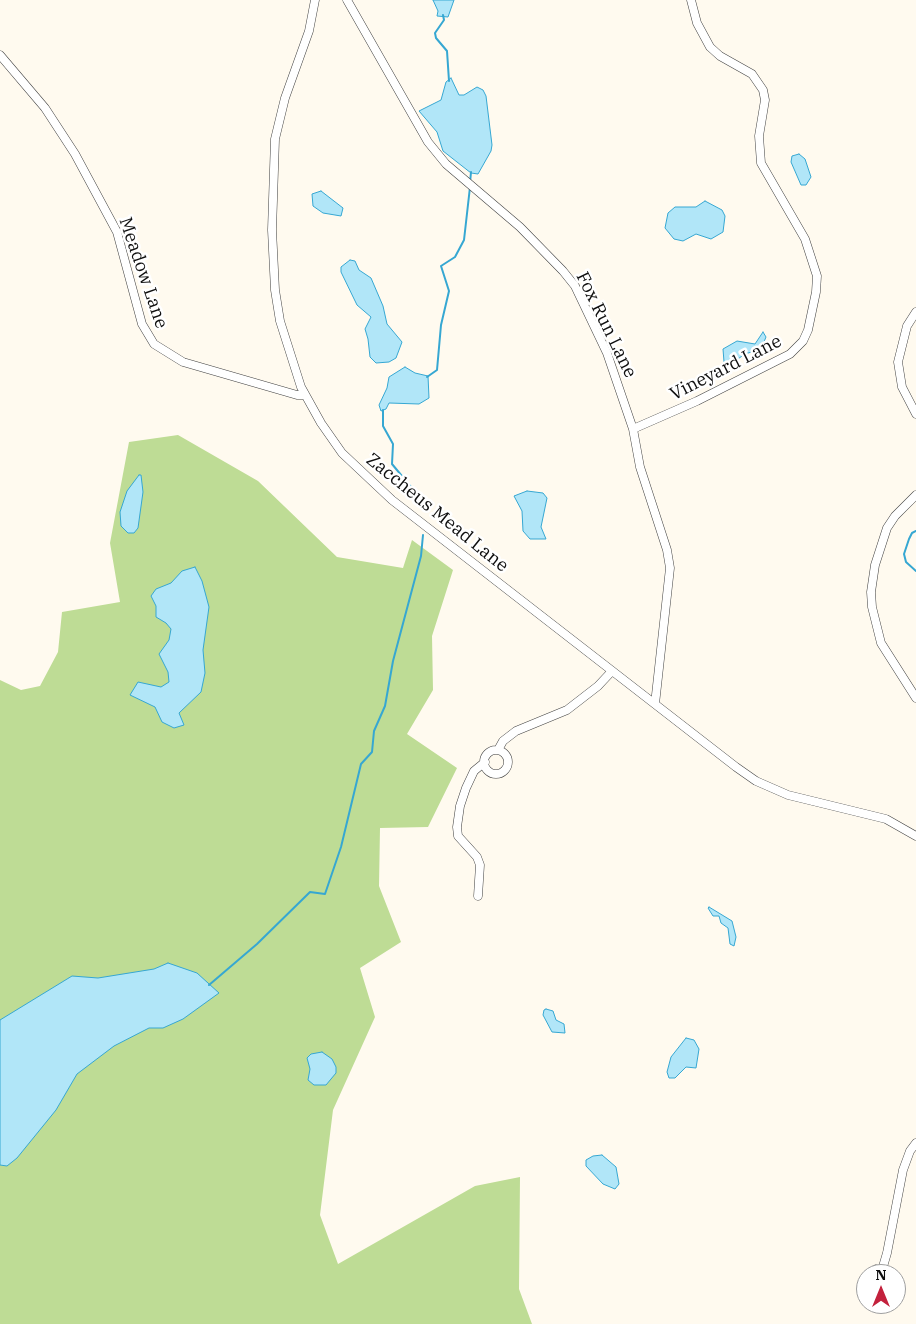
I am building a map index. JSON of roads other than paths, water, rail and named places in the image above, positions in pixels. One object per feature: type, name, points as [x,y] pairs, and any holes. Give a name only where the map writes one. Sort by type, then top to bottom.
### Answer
[{"type":"street","name":"Zaccheus Mead Lane","points":[[315,0],[309,31],[280,115],[275,139],[272,191],[277,308],[292,364],[304,395],[342,453],[367,479],[736,767],[771,789],[811,802],[886,819],[915,834]]},
{"type":"street","name":"Fox Run Lane","points":[[347,0],[428,142],[446,164],[520,226],[575,286],[607,353],[633,429],[640,467],[667,550],[670,568],[655,704]]},
{"type":"street","name":"Vineyard Lane","points":[[633,429],[723,388],[790,354],[803,341],[808,330],[816,292],[817,276],[805,238],[761,163],[760,136],[764,100],[763,90],[752,74],[720,56],[710,48],[697,22],[691,0]]},
{"type":"street","name":"Meadow Lane","points":[[0,55],[46,108],[75,154],[120,241],[142,324],[154,344],[183,362],[297,395],[304,395]]},
{"type":"street","points":[[916,312],[907,326],[900,351],[898,368],[902,387],[916,414]]},
{"type":"street","points":[[916,495],[895,516],[887,528],[872,580],[872,607],[881,643],[916,698]]},
{"type":"street","points":[[498,750],[503,740],[516,731],[567,710],[598,686],[612,671]]},
{"type":"street","points":[[478,896],[480,865],[477,857],[458,836],[456,827],[460,806],[474,772],[485,762],[490,752],[498,750],[507,756],[506,769],[502,772],[492,773],[486,768],[485,762]]},
{"type":"street","points":[[886,1264],[903,1170],[910,1151],[916,1142]]},
{"type":"water","points":[[433,0],[454,0],[448,17],[437,16],[438,11]]},
{"type":"water","points":[[451,78],[459,95],[464,95],[477,87],[483,90],[486,96],[492,145],[491,151],[478,174],[471,173],[443,151],[437,132],[419,111],[441,100],[446,82]]},
{"type":"water","points":[[799,154],[805,159],[811,177],[806,185],[801,185],[791,162],[792,156]]},
{"type":"water","points":[[321,191],[343,208],[341,216],[323,213],[313,206],[312,194]]},
{"type":"water","points":[[705,201],[722,210],[725,216],[723,232],[711,239],[696,234],[683,241],[674,239],[665,228],[668,213],[675,207],[696,207]]},
{"type":"water","points":[[350,260],[355,261],[359,270],[371,278],[383,306],[387,324],[402,342],[396,358],[389,362],[376,363],[370,357],[365,329],[371,317],[357,305],[341,272],[341,267]]},
{"type":"water","points":[[763,332],[766,337],[761,349],[745,354],[732,363],[724,362],[723,349],[737,341],[755,344]]},
{"type":"water","points":[[405,367],[415,373],[428,376],[429,398],[419,404],[389,403],[386,409],[381,411],[379,405],[387,388],[389,377]]},
{"type":"water","points":[[139,475],[141,475],[143,492],[138,528],[134,533],[128,533],[121,526],[120,512],[127,491]]},
{"type":"water","points":[[527,491],[543,493],[547,498],[541,527],[546,539],[530,539],[523,531],[522,511],[514,496]]},
{"type":"water","points":[[195,567],[202,581],[209,607],[203,650],[205,673],[201,692],[179,713],[184,725],[174,728],[162,722],[155,707],[130,695],[138,682],[161,687],[169,682],[168,672],[159,654],[169,640],[171,629],[166,623],[156,617],[156,606],[151,596],[156,589],[171,583],[182,571]]},
{"type":"water","points":[[709,907],[732,921],[736,937],[734,946],[730,944],[728,928],[721,923],[719,916],[713,916]]},
{"type":"water","points":[[168,963],[197,973],[219,993],[183,1019],[163,1028],[149,1028],[114,1046],[77,1074],[56,1110],[17,1158],[7,1166],[0,1165],[0,1020],[72,976],[98,978],[154,969]]},
{"type":"water","points":[[546,1009],[553,1011],[556,1020],[564,1024],[565,1033],[552,1032],[543,1015]]},
{"type":"water","points":[[686,1038],[694,1040],[699,1049],[696,1068],[686,1067],[675,1078],[669,1078],[667,1072],[671,1057]]},
{"type":"water","points":[[322,1052],[332,1059],[336,1067],[336,1073],[326,1085],[314,1085],[308,1080],[310,1069],[307,1058],[311,1054]]},
{"type":"water","points":[[602,1155],[616,1167],[619,1184],[615,1189],[603,1184],[586,1166],[586,1160],[593,1156]]},
{"type":"waterway","points":[[443,15],[444,20],[435,33],[436,38],[447,51],[449,81]]},
{"type":"waterway","points":[[470,183],[471,172]]},
{"type":"waterway","points":[[427,377],[437,370],[441,325],[449,291],[441,266],[455,257],[464,240],[470,187]]},
{"type":"waterway","points":[[383,410],[383,426],[393,444],[392,464],[425,504],[424,508]]},
{"type":"waterway","points":[[916,531],[912,533],[904,554],[906,562],[916,571]]},
{"type":"waterway","points":[[209,985],[257,944],[310,892],[325,894],[341,847],[361,764],[372,752],[374,731],[385,706],[393,661],[421,556],[423,535]]}]
